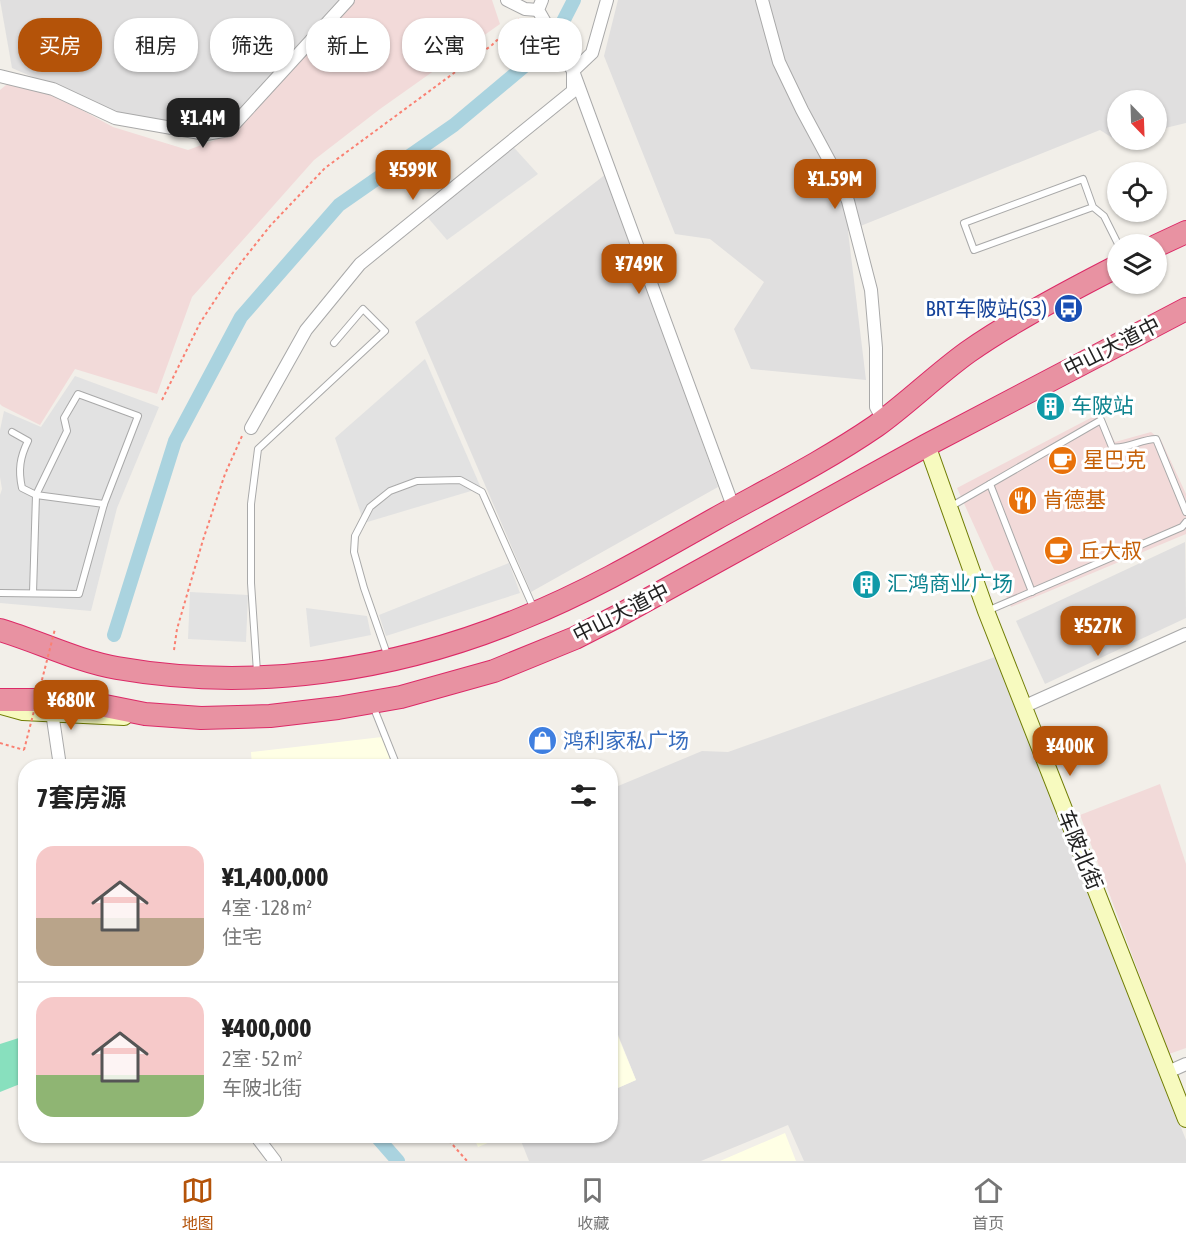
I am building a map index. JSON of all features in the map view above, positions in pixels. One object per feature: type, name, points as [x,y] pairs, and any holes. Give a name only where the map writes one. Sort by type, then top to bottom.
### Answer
[{"type":"highway","points":[[1167,241],[1186,232]]},
{"type":"highway","name":"中山大道中","points":[[0,630],[91,663],[120,669],[202,677],[258,678],[333,672],[389,660],[467,638],[536,613],[619,572],[734,508],[884,420],[979,344],[1107,272]]},
{"type":"highway","name":"中山大道中","points":[[0,700],[75,700],[145,714],[236,718],[372,703],[401,698],[467,680],[575,638],[927,445],[1186,309]]},
{"type":"street","points":[[0,76],[53,89],[115,118],[206,134],[229,129],[348,0]]},
{"type":"street","points":[[507,0],[525,9],[540,5]]},
{"type":"street","points":[[582,62],[592,53],[607,0]]},
{"type":"street","points":[[762,0],[779,62],[848,201],[872,290],[876,348],[876,407],[884,420]]},
{"type":"street","points":[[251,428],[306,330],[360,264],[573,91],[573,72]]},
{"type":"street","points":[[573,72],[734,508]]},
{"type":"street","name":"车陂北街","points":[[927,445],[986,611],[1186,1119]]},
{"type":"street","points":[[1023,707],[1186,634]]},
{"type":"street","points":[[0,706],[23,712],[52,712],[101,717],[145,714]]},
{"type":"street","points":[[52,712],[59,759]]},
{"type":"street","points":[[1168,1072],[1186,1064]]},
{"type":"street","points":[[261,1143],[275,1161]]},
{"type":"lane","points":[[1093,207],[974,250],[964,223],[1083,179],[1093,207],[1104,216],[1113,234]]},
{"type":"lane","points":[[258,678],[251,583],[251,516],[258,449],[385,331],[363,309],[334,343]]},
{"type":"lane","points":[[0,593],[78,594],[104,504],[138,416],[78,394],[64,418],[67,431],[36,495],[33,593]]},
{"type":"lane","points":[[949,507],[1101,420],[1112,447],[1118,448],[1144,439],[1156,439],[1186,512]]},
{"type":"lane","points":[[12,432],[28,441],[21,456],[19,474],[22,488],[36,495],[104,504]]},
{"type":"lane","points":[[389,660],[354,552],[355,536],[370,507],[390,491],[417,481],[460,480],[482,492],[536,613]]},
{"type":"lane","points":[[990,484],[1032,592]]},
{"type":"lane","points":[[986,611],[1182,527],[1186,522]]},
{"type":"lane","points":[[372,703],[395,759]]},
{"type":"path","points":[[162,400],[200,323],[232,274],[270,226],[325,168],[492,45],[518,19],[540,5]]},
{"type":"path","points":[[174,651],[177,628],[225,474],[240,438],[251,428]]},
{"type":"path","points":[[0,743],[24,750],[55,629]]},
{"type":"path","points":[[451,1143],[468,1161]]},
{"type":"shaded area","points":[[0,0],[341,0],[324,18],[306,18],[306,38],[294,51],[294,18],[210,18],[210,72],[274,72],[228,122],[206,129],[127,118],[21,72],[102,72],[102,18],[18,18],[18,71],[12,68]]},
{"type":"shaded area","points":[[350,0],[492,0],[498,25],[486,34],[486,18],[402,18],[402,72],[432,72],[314,160],[192,297],[157,394],[75,369],[40,425],[2,406],[0,404],[0,90],[11,81],[38,86],[113,127],[188,150],[231,134],[286,72],[294,72],[294,63],[306,50],[306,72],[390,72],[390,18],[334,18]]},
{"type":"shaded area","points":[[618,0],[1186,0],[1186,123],[1167,128],[1167,90],[1107,90],[1107,134],[1100,130],[848,231],[866,380],[751,369],[734,329],[764,282],[710,239],[675,234],[604,56]]},
{"type":"shaded area","points":[[508,141],[538,174],[447,240],[423,212]]},
{"type":"shaded area","points":[[606,174],[718,487],[531,592],[415,322]]},
{"type":"shaded area","points":[[425,359],[481,488],[364,523],[335,438]]},
{"type":"shaded area","points":[[75,376],[159,407],[117,508],[91,611],[0,603],[0,495],[2,489],[0,430],[4,411],[41,427]]},
{"type":"shaded area","points":[[1100,413],[1115,442],[1151,432],[1161,440],[1186,494],[1186,534],[1011,607],[957,488]]},
{"type":"shaded area","points":[[1185,542],[1186,618],[1045,684],[1016,621]]},
{"type":"shaded area","points":[[509,563],[520,593],[386,636],[379,615]]},
{"type":"shaded area","points":[[190,592],[248,595],[246,642],[188,639]]},
{"type":"shaded area","points":[[306,608],[367,616],[371,635],[310,647]]},
{"type":"shaded area","points":[[995,657],[1186,1140],[1186,1161],[804,1161],[788,1125],[701,1161],[529,1161],[522,1143],[618,1143],[618,1088],[636,1080],[618,1035],[618,786],[702,751],[728,752]]},
{"type":"shaded area","points":[[382,737],[390,759],[252,759],[251,752]]},
{"type":"shaded area","points":[[1160,784],[1186,864],[1186,1048],[1169,1054],[1080,815]]},
{"type":"shaded area","points":[[618,1036],[636,1080],[618,1088]]},
{"type":"shaded area","points":[[785,1133],[796,1161],[720,1161]]},
{"type":"shaded area","points":[[476,1143],[488,1143],[478,1147]]},
{"type":"green space","points":[[18,1038],[18,1085],[0,1092],[0,1044]]},
{"type":"waterway","points":[[114,635],[175,441],[241,317],[339,205],[454,125],[552,43],[574,0]]},
{"type":"waterway","points":[[382,1143],[398,1161]]},
{"type":"place","name":"BRT车陂站(S3)","points":[[1068,309]]},
{"type":"place","name":"车陂站","points":[[1050,406]]},
{"type":"place","name":"星巴克","points":[[1062,460]]},
{"type":"place","name":"肯德基","points":[[1022,500]]},
{"type":"place","name":"丘大叔","points":[[1058,551]]},
{"type":"place","name":"汇鸿商业广场","points":[[866,584]]},
{"type":"place","name":"鸿利家私广场","points":[[542,741]]}]
